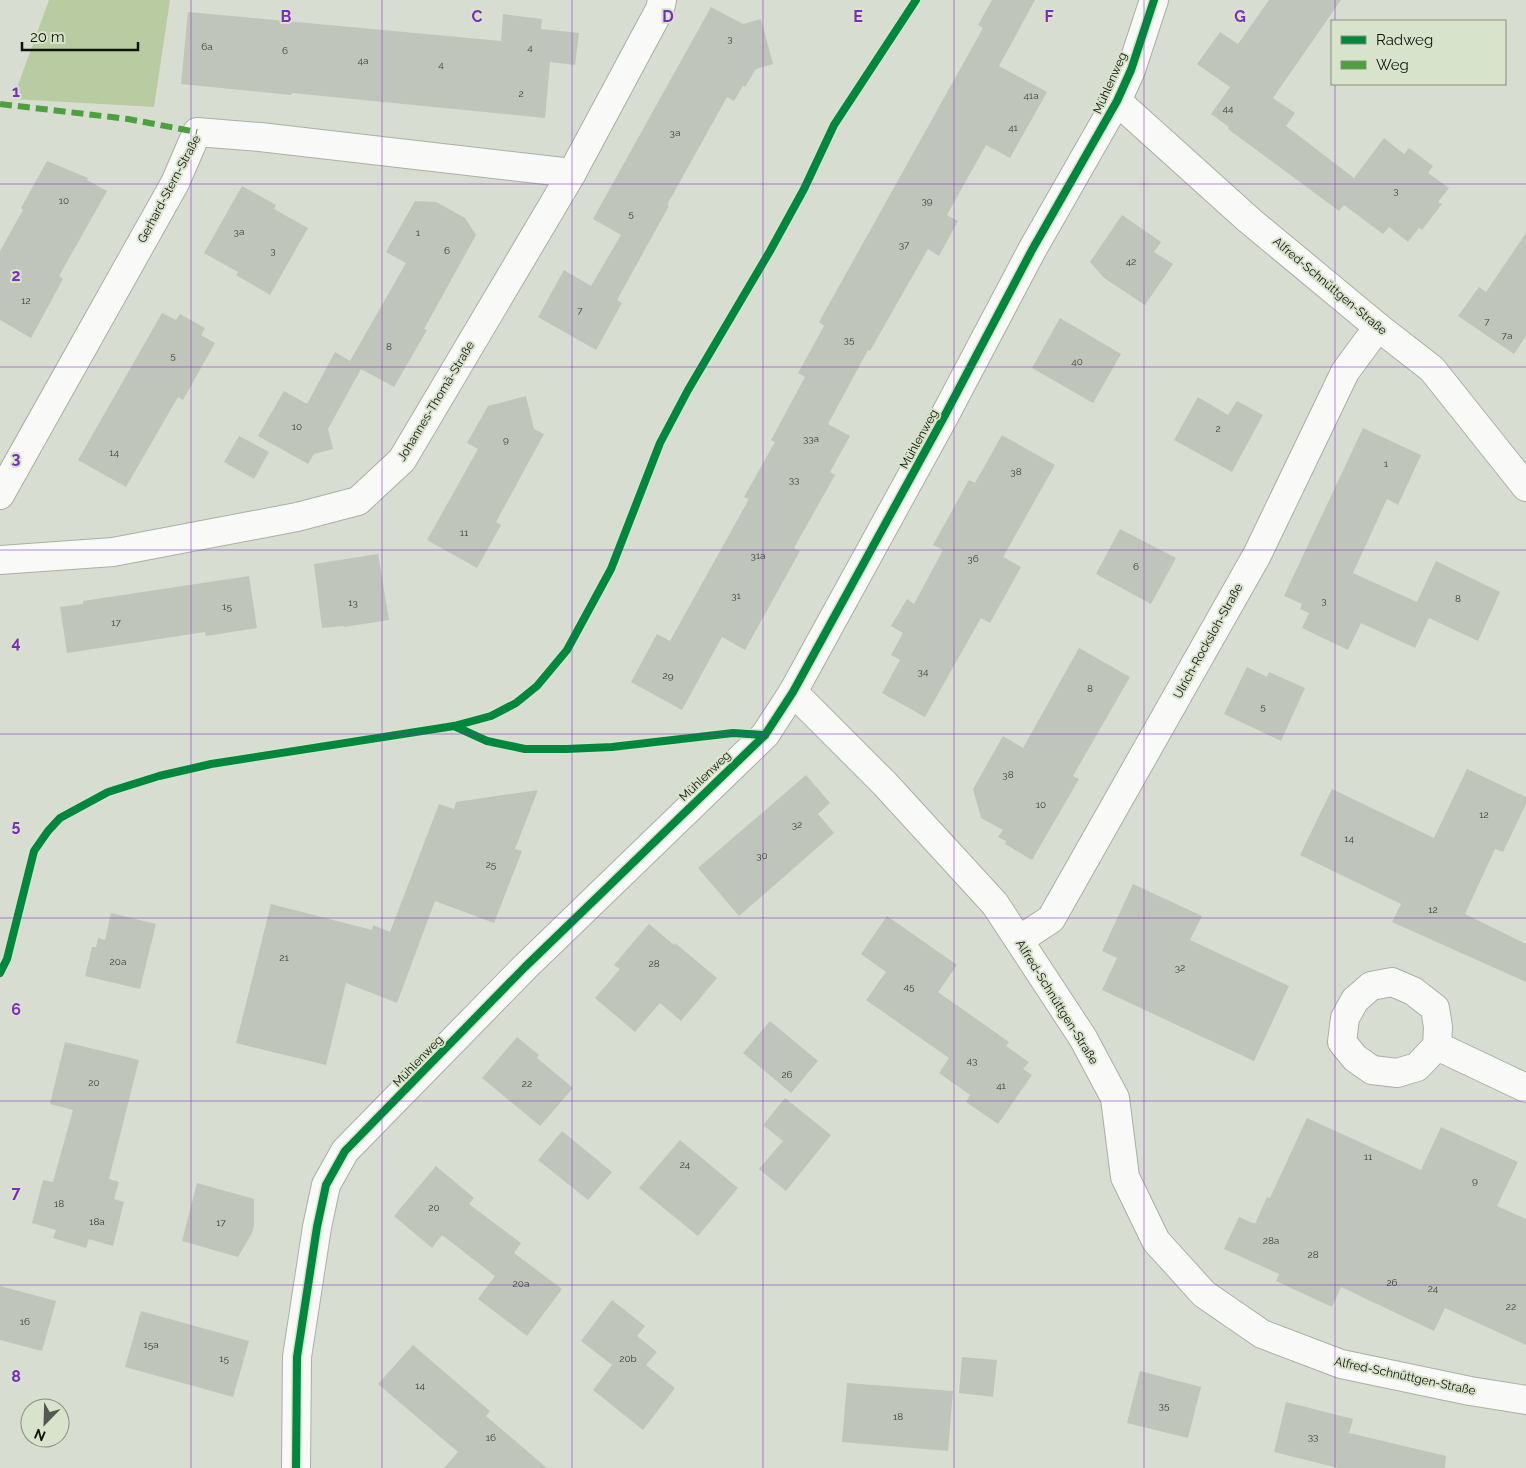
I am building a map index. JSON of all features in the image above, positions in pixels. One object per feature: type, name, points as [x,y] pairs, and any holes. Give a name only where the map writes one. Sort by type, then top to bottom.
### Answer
[{"type":"street","name":"Johannes-Thomä-Straße","points":[[0,560],[113,552],[297,517],[358,501],[402,460],[572,174],[660,9],[662,0]]},
{"type":"street","name":"Mühlenweg","points":[[296,1468],[298,1357],[317,1227],[326,1185],[346,1151],[525,966],[765,735],[794,692],[945,416],[1032,250],[1117,101],[1131,70],[1154,0]]},
{"type":"street","name":"Alfred-Schnüttgen-Straße","points":[[1117,101],[1249,220],[1378,327],[1432,369],[1526,487]]},
{"type":"street","name":"Gerhard-Stern-Straße","points":[[0,495],[175,183],[197,132],[260,137],[572,174]]},
{"type":"street","name":"Ulrich-Rocksloh-Straße","points":[[1019,940],[1051,919],[1256,556],[1345,372],[1378,327]]},
{"type":"street","name":"Alfred-Schnüttgen-Straße","points":[[794,692],[885,784],[989,897],[1019,940],[1083,1038],[1115,1098],[1125,1178],[1156,1240],[1204,1294],[1262,1334],[1341,1364],[1470,1391],[1526,1400]]},
{"type":"street","points":[[1436,1046],[1526,1088]]},
{"type":"green space","points":[[49,0],[170,0],[154,107],[13,99]]},
{"type":"building","points":[[992,0],[1035,0],[999,66],[1047,92],[1010,158],[986,145],[947,215],[958,221],[939,256],[928,249],[870,351],[868,350],[828,424],[850,436],[830,472],[835,475],[794,548],[800,551],[745,650],[722,637],[682,710],[631,682],[657,634],[670,641],[749,499],[744,497],[775,442],[771,440],[805,377],[798,373],[824,326],[819,322],[983,28],[978,25]]},
{"type":"building","points":[[1269,0],[1341,0],[1273,98],[1295,113],[1286,126],[1354,178],[1384,138],[1404,154],[1409,148],[1433,166],[1428,173],[1449,188],[1438,202],[1442,204],[1422,230],[1419,228],[1408,242],[1389,227],[1383,234],[1344,205],[1339,211],[1228,129],[1229,127],[1211,114],[1230,87],[1197,64],[1220,32],[1238,44]]},
{"type":"building","points":[[711,7],[743,24],[761,19],[773,64],[756,69],[734,101],[727,97],[617,300],[622,303],[596,350],[538,317],[564,270],[591,286],[621,235],[593,219]]},
{"type":"building","points":[[188,12],[501,41],[503,14],[542,19],[541,29],[579,33],[575,65],[550,62],[545,118],[181,84]]},
{"type":"building","points":[[47,161],[88,178],[87,180],[107,191],[59,276],[63,279],[31,338],[0,320],[0,251]]},
{"type":"building","points":[[242,186],[276,205],[274,209],[308,228],[270,295],[236,275],[238,272],[204,253]]},
{"type":"building","points":[[415,201],[436,202],[465,218],[476,235],[424,329],[427,330],[394,387],[361,369],[328,429],[333,449],[314,454],[308,464],[258,436],[284,391],[307,404],[335,352],[350,361],[406,263],[386,252]]},
{"type":"building","points":[[1122,215],[1161,242],[1154,252],[1173,264],[1145,305],[1104,278],[1090,262]]},
{"type":"building","points":[[1526,233],[1526,336],[1514,354],[1458,316],[1479,287],[1486,292]]},
{"type":"building","points":[[162,313],[176,320],[180,314],[205,328],[201,335],[215,343],[183,400],[178,397],[126,487],[78,460]]},
{"type":"building","points":[[1060,318],[1121,354],[1093,403],[1032,368]]},
{"type":"building","points":[[526,396],[534,429],[544,434],[496,522],[501,525],[477,568],[427,540],[478,449],[467,443],[488,406]]},
{"type":"building","points":[[1198,397],[1228,415],[1237,401],[1263,415],[1232,472],[1174,440]]},
{"type":"building","points":[[1363,428],[1421,455],[1398,505],[1387,499],[1353,573],[1417,602],[1436,561],[1500,592],[1478,641],[1429,618],[1415,648],[1361,623],[1348,650],[1302,628],[1309,613],[1300,609],[1302,604],[1284,596]]},
{"type":"building","points":[[1002,435],[1055,465],[1003,557],[1021,567],[990,623],[981,618],[925,717],[882,693],[900,660],[891,655],[903,633],[891,626],[907,599],[914,604],[943,550],[933,545],[969,480],[975,483]]},
{"type":"building","points":[[239,436],[269,452],[254,479],[224,462]]},
{"type":"building","points":[[1120,529],[1176,558],[1151,604],[1096,574]]},
{"type":"building","points":[[378,554],[389,620],[344,627],[322,628],[314,564]]},
{"type":"building","points":[[249,576],[257,628],[206,636],[205,632],[67,653],[60,607],[83,604],[83,601]]},
{"type":"building","points":[[1079,648],[1130,677],[1073,776],[1079,779],[1032,860],[1005,844],[1006,841],[998,837],[1003,830],[981,818],[973,789],[1003,736],[1023,748]]},
{"type":"building","points":[[1247,667],[1267,677],[1269,672],[1305,688],[1281,741],[1224,714]]},
{"type":"building","points":[[1467,769],[1526,797],[1526,804],[1503,852],[1495,849],[1465,914],[1526,944],[1526,982],[1392,922],[1401,904],[1300,855],[1332,789],[1434,838]]},
{"type":"building","points":[[806,775],[830,803],[818,814],[834,833],[739,916],[698,868]]},
{"type":"building","points":[[538,790],[515,849],[522,851],[494,923],[435,901],[397,1003],[346,983],[326,1065],[236,1043],[271,904],[372,930],[373,925],[390,932],[439,804],[454,809],[456,802]]},
{"type":"building","points":[[1133,884],[1202,916],[1190,940],[1289,986],[1254,1061],[1102,990],[1117,958],[1102,951]]},
{"type":"building","points":[[111,913],[156,924],[140,989],[85,976],[92,947],[96,947],[98,938],[105,940]]},
{"type":"building","points":[[887,916],[957,965],[938,992],[1009,1042],[1006,1046],[1029,1062],[1023,1069],[1032,1075],[998,1124],[966,1102],[970,1095],[939,1073],[949,1058],[866,1000],[886,972],[861,954]]},
{"type":"building","points":[[649,924],[717,978],[681,1021],[660,1003],[635,1032],[595,998],[620,969],[614,965]]},
{"type":"building","points":[[770,1021],[818,1061],[791,1093],[743,1053]]},
{"type":"building","points":[[517,1037],[539,1055],[537,1058],[573,1088],[540,1126],[482,1078]]},
{"type":"building","points":[[65,1042],[139,1060],[109,1179],[119,1182],[114,1199],[124,1202],[113,1246],[89,1239],[86,1248],[53,1238],[56,1230],[32,1223],[43,1180],[53,1182],[73,1110],[50,1104]]},
{"type":"building","points":[[785,1098],[831,1135],[786,1191],[759,1169],[783,1141],[763,1125]]},
{"type":"building","points":[[1307,1118],[1421,1170],[1441,1127],[1518,1162],[1497,1206],[1526,1219],[1526,1345],[1445,1308],[1434,1331],[1341,1287],[1332,1307],[1276,1281],[1279,1274],[1224,1249],[1239,1217],[1255,1224],[1267,1197],[1270,1198]]},
{"type":"building","points":[[562,1131],[612,1172],[588,1200],[538,1160]]},
{"type":"building","points":[[680,1140],[738,1188],[698,1236],[639,1188]]},
{"type":"building","points":[[436,1166],[474,1198],[469,1204],[521,1243],[514,1253],[562,1289],[527,1336],[478,1299],[495,1276],[442,1235],[432,1248],[394,1216]]},
{"type":"building","points":[[197,1183],[254,1199],[254,1226],[238,1257],[182,1241]]},
{"type":"building","points":[[0,1286],[56,1301],[42,1351],[0,1340]]},
{"type":"building","points":[[612,1300],[645,1326],[637,1336],[657,1352],[646,1365],[675,1388],[643,1430],[593,1390],[612,1365],[581,1341]]},
{"type":"building","points":[[141,1311],[249,1341],[233,1397],[125,1367]]},
{"type":"building","points":[[413,1345],[490,1411],[486,1416],[547,1468],[444,1468],[458,1452],[378,1384]]},
{"type":"building","points":[[962,1357],[997,1360],[993,1397],[959,1393]]},
{"type":"building","points":[[1140,1371],[1201,1387],[1188,1438],[1127,1423]]},
{"type":"building","points":[[847,1383],[953,1391],[948,1451],[842,1442]]},
{"type":"building","points":[[1286,1402],[1353,1419],[1349,1433],[1446,1456],[1445,1468],[1338,1468],[1274,1452]]},
{"type":"marked path","points":[[0,104],[128,119],[197,132]]},
{"type":"cycle path","points":[[0,973],[7,959],[34,851],[60,818],[108,792],[159,776],[211,764],[454,726],[491,716],[516,703],[537,686],[567,650],[611,569],[660,443],[688,390],[770,251],[804,189],[834,125],[916,0]]},
{"type":"cycle path","points":[[296,1468],[297,1357],[317,1227],[326,1185],[345,1151],[525,967],[765,735],[793,692],[945,415],[1032,250],[1117,101],[1131,70],[1154,0]]},
{"type":"cycle path","points":[[454,726],[487,741],[525,749],[612,747],[733,733],[765,735]]}]
